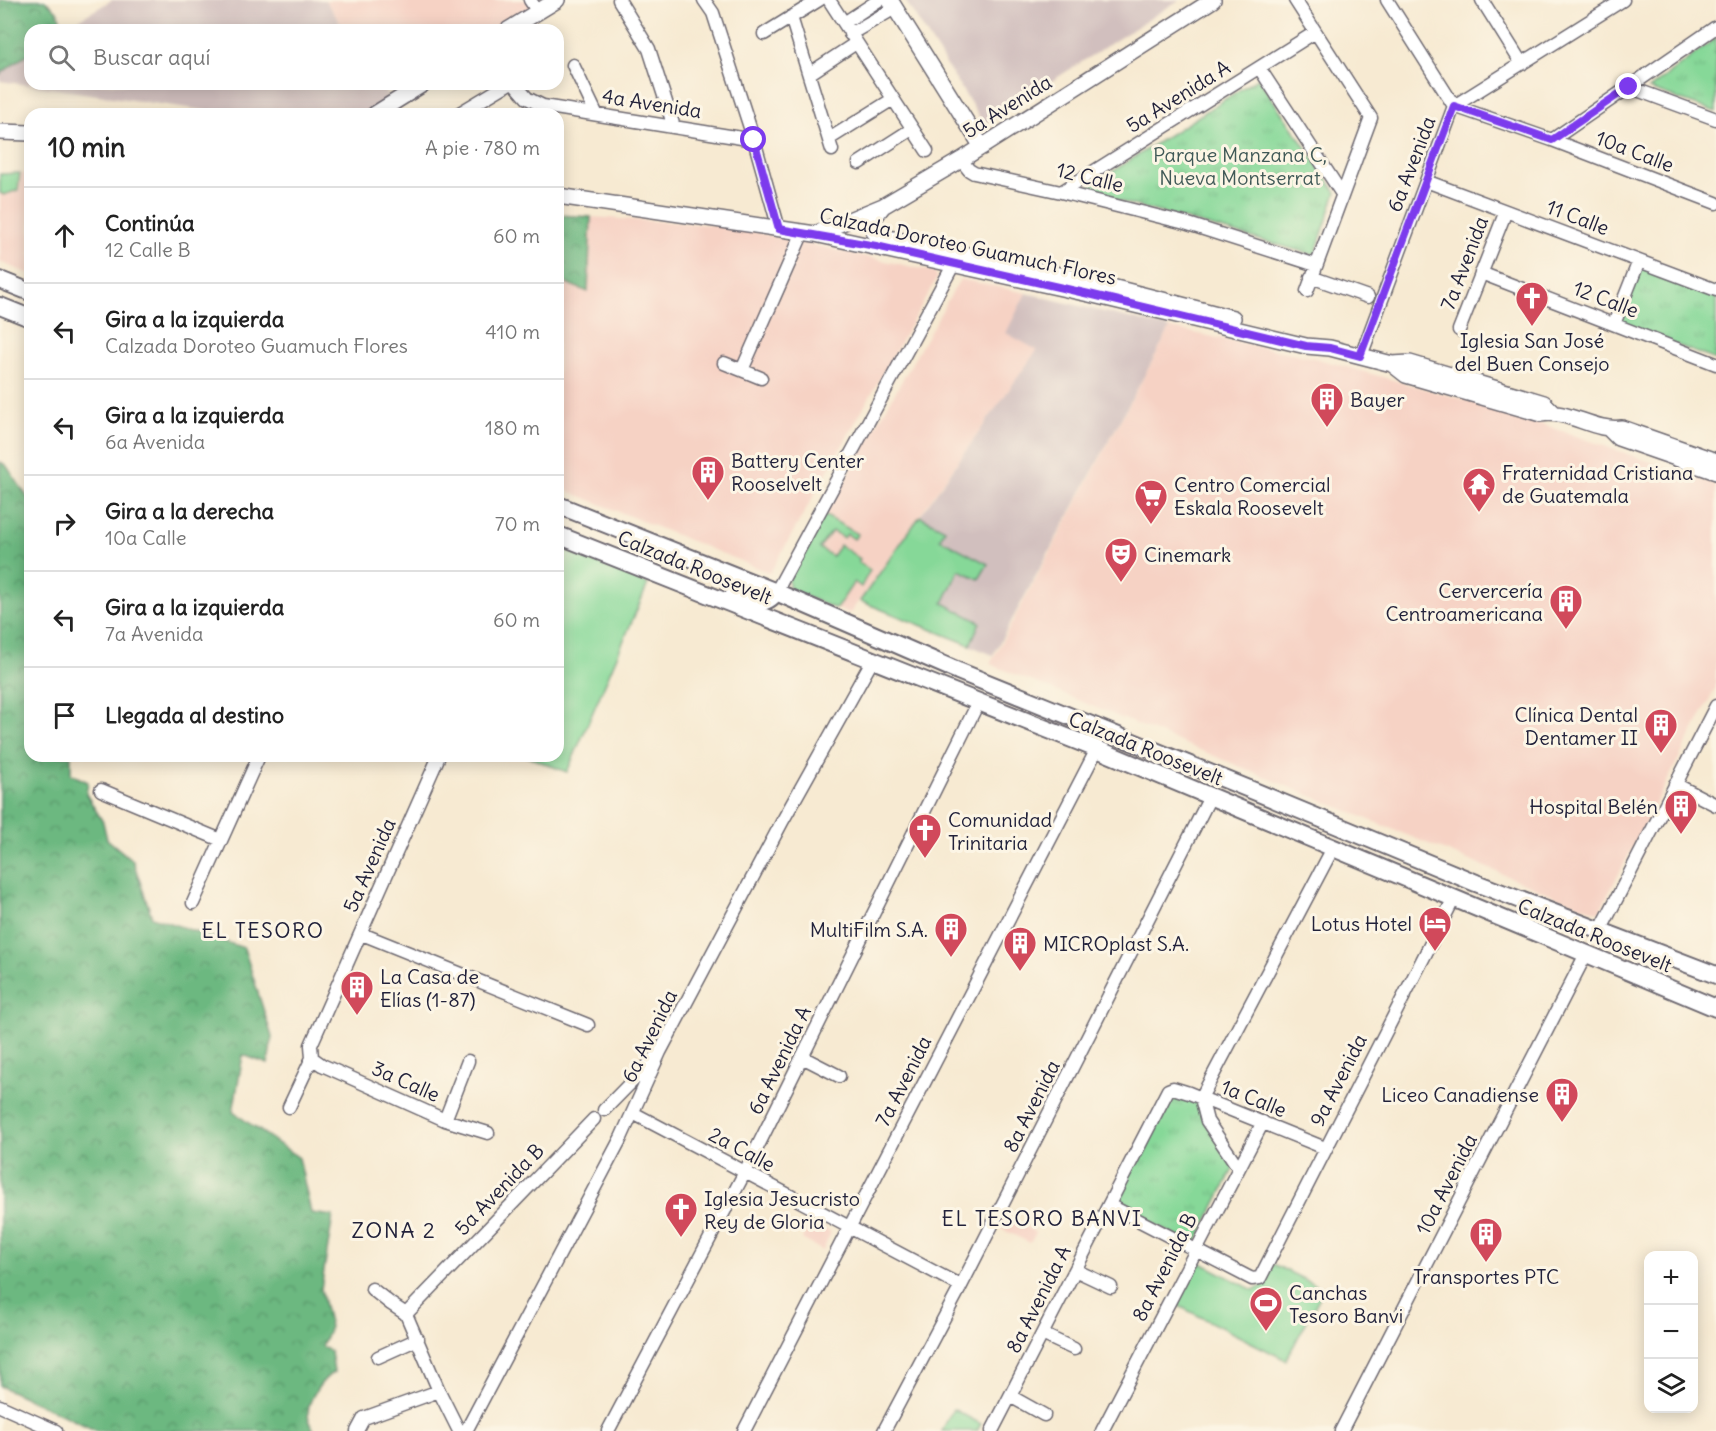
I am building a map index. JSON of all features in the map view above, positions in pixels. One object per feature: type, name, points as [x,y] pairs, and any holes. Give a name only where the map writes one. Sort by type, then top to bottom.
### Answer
[{"type":"highway","points":[[0,280],[24,290]]},
{"type":"highway","points":[[0,306],[24,316]]},
{"type":"highway","name":"Calzada Roosevelt","points":[[564,507],[776,592],[958,671],[1476,883],[1716,975]]},
{"type":"highway","points":[[564,524],[750,601],[766,602],[776,592]]},
{"type":"highway","name":"Calzada Roosevelt","points":[[564,536],[1096,749],[1716,1008]]},
{"type":"highway","points":[[872,661],[880,653],[888,652],[932,669],[958,671]]},
{"type":"highway","points":[[1235,808],[1262,810],[1327,836],[1335,834],[1339,826]]},
{"type":"highway","points":[[1333,848],[1340,840],[1350,840],[1451,881],[1476,883]]},
{"type":"main road","points":[[514,24],[534,6],[557,0]]},
{"type":"main road","name":"5a Avenida","points":[[809,233],[883,206],[982,147],[1213,0]]},
{"type":"main road","points":[[892,4],[982,147]]},
{"type":"main road","points":[[385,108],[413,90]]},
{"type":"main road","points":[[0,132],[24,134]]},
{"type":"main road","name":"Calzada Doroteo Guamuch Flores","points":[[564,197],[809,233],[957,259]]},
{"type":"main road","name":"Calzada Doroteo Guamuch Flores","points":[[883,206],[873,222],[873,229],[884,237],[1089,294],[1306,346],[1330,348],[1392,364],[1406,375],[1541,414],[1553,412],[1610,430],[1622,428],[1716,461]]},
{"type":"main road","name":"Calzada Doroteo Guamuch Flores","points":[[1610,430],[1618,438],[1716,472]]},
{"type":"street","points":[[620,0],[649,49],[674,127]]},
{"type":"street","points":[[704,0],[712,13],[754,140],[779,229]]},
{"type":"street","points":[[764,34],[819,0]]},
{"type":"street","points":[[830,0],[927,151]]},
{"type":"street","points":[[843,23],[879,0]]},
{"type":"street","points":[[1295,0],[1314,33],[1371,118],[1306,291]]},
{"type":"street","points":[[1388,0],[1454,106]]},
{"type":"street","points":[[1482,0],[1522,64]]},
{"type":"street","name":"6a Avenida","points":[[1360,356],[1454,106],[1623,0]]},
{"type":"street","points":[[809,74],[892,4]]},
{"type":"street","points":[[862,11],[870,23]]},
{"type":"street","points":[[791,17],[831,145],[893,99]]},
{"type":"street","points":[[1552,140],[1716,27]]},
{"type":"street","name":"5a Avenida A","points":[[1061,192],[1314,33]]},
{"type":"street","points":[[573,65],[596,114]]},
{"type":"street","points":[[1260,69],[1342,194]]},
{"type":"street","points":[[1629,87],[1716,119]]},
{"type":"street","points":[[467,108],[498,90]]},
{"type":"street","name":"4a Avenida","points":[[519,90],[526,98],[543,106],[556,108]]},
{"type":"street","points":[[479,108],[480,100]]},
{"type":"street","name":"10a Calle","points":[[1454,106],[1552,140],[1716,203]]},
{"type":"street","name":"4a Avenida","points":[[564,109],[754,140]]},
{"type":"street","points":[[859,163],[912,129]]},
{"type":"street","name":"12 Calle","points":[[961,160],[969,170],[974,172],[1185,223],[1316,265]]},
{"type":"street","name":"11 Calle","points":[[1426,181],[1716,290]]},
{"type":"street","name":"7a Avenida","points":[[1459,330],[1506,211]]},
{"type":"street","points":[[742,370],[809,233]]},
{"type":"street","points":[[776,592],[957,259]]},
{"type":"street","points":[[1614,324],[1639,261]]},
{"type":"street","name":"12 Calle","points":[[1481,273],[1716,364]]},
{"type":"street","points":[[1311,278],[1368,297]]},
{"type":"street","points":[[724,363],[761,378]]},
{"type":"street","name":"6a Avenida","points":[[466,1431],[633,1113],[660,1053],[782,822],[872,661]]},
{"type":"street","name":"6a Avenida A","points":[[608,1431],[745,1172],[978,703]]},
{"type":"street","points":[[1600,931],[1716,706]]},
{"type":"street","name":"7a Avenida","points":[[744,1431],[1096,749]]},
{"type":"street","points":[[193,903],[255,762]]},
{"type":"street","name":"5a Avenida","points":[[289,1107],[312,1058],[311,1045],[436,762]]},
{"type":"street","points":[[1675,784],[1716,805]]},
{"type":"street","points":[[101,790],[221,840]]},
{"type":"street","name":"8a Avenida","points":[[884,1431],[961,1286],[1210,797]]},
{"type":"street","points":[[1238,1167],[1207,1120],[1201,1098],[1333,848]]},
{"type":"street","name":"9a Avenida","points":[[1196,1249],[1252,1279],[1260,1278],[1453,900]]},
{"type":"street","points":[[362,934],[588,1025]]},
{"type":"street","name":"10a Avenida","points":[[1341,1431],[1586,954]]},
{"type":"street","points":[[604,1110],[660,1053]]},
{"type":"street","points":[[802,1057],[839,1076]]},
{"type":"street","name":"3a Calle","points":[[312,1058],[322,1065],[445,1120],[488,1133]]},
{"type":"street","points":[[445,1120],[468,1061]]},
{"type":"street","name":"1a Calle","points":[[1168,1090],[1173,1088],[1201,1098],[1325,1148]]},
{"type":"street","name":"8a Avenida A","points":[[992,1431],[1168,1090]]},
{"type":"street","name":"2a Calle","points":[[633,1113],[961,1286]]},
{"type":"street","name":"5a Avenida B","points":[[406,1314],[594,1119]]},
{"type":"street","name":"8a Avenida B","points":[[1102,1431],[1263,1122]]},
{"type":"street","points":[[1109,1205],[1196,1249]]},
{"type":"street","points":[[1075,1270],[1111,1287]]},
{"type":"street","points":[[372,1288],[406,1314],[459,1431]]},
{"type":"street","points":[[1042,1334],[1074,1349]]},
{"type":"street","points":[[378,1357],[418,1339]]},
{"type":"street","points":[[357,1431],[364,1418],[439,1391]]},
{"type":"street","points":[[1010,1396],[1044,1415]]},
{"type":"street","points":[[0,1406],[56,1431]]},
{"type":"shaded area","points":[[112,0],[325,0],[341,24],[71,24]]},
{"type":"shaded area","points":[[325,0],[549,0],[514,24],[341,24]]},
{"type":"shaded area","points":[[905,0],[1179,0],[984,124]]},
{"type":"shaded area","points":[[24,56],[24,84],[0,81],[0,74]]},
{"type":"shaded area","points":[[63,90],[384,90],[393,103],[383,108],[188,108]]},
{"type":"shaded area","points":[[20,173],[24,173],[24,272],[0,262],[0,193],[5,195],[18,190]]},
{"type":"shaded area","points":[[591,217],[728,226],[935,272],[937,278],[770,573],[564,489],[564,282],[588,291]]},
{"type":"shaded area","points":[[960,279],[1026,293],[1007,333],[1038,349],[850,613],[790,590],[788,580]]},
{"type":"shaded area","points":[[1026,293],[1170,328],[993,655],[860,601],[1037,350],[1006,333]]},
{"type":"shaded area","points":[[1170,328],[1314,358],[1505,411],[1716,485],[1716,687],[1599,912],[990,664]]},
{"type":"shaded area","points":[[1003,1214],[1036,1233],[1030,1243],[998,1227]]},
{"type":"shaded area","points":[[812,1222],[831,1232],[823,1251],[802,1239]]},
{"type":"green space","points":[[0,0],[45,0],[57,11],[62,24],[24,24],[24,56],[0,74]]},
{"type":"green space","points":[[1716,38],[1716,112],[1649,89]]},
{"type":"green space","name":"Parque Manzana C, Nueva Montserrat","points":[[1258,78],[1336,192],[1315,255],[1082,191]]},
{"type":"green space","points":[[20,173],[18,190],[4,195],[0,193],[0,174]]},
{"type":"green space","points":[[564,215],[591,217],[588,292],[564,282]]},
{"type":"green space","points":[[1641,264],[1716,293],[1716,360],[1618,323]]},
{"type":"green space","points":[[0,462],[6,465],[24,492],[24,762],[71,762],[71,774],[88,782],[86,794],[103,822],[107,839],[133,861],[152,917],[244,948],[272,1037],[268,1064],[243,1055],[233,1112],[299,1158],[311,1213],[333,1216],[321,1289],[330,1327],[322,1346],[331,1352],[334,1372],[321,1384],[311,1401],[308,1414],[314,1431],[97,1431],[0,1386]]},
{"type":"green space","points":[[824,515],[858,534],[854,539],[847,534],[844,538],[832,531],[819,548],[832,556],[840,545],[860,559],[858,562],[870,570],[861,587],[854,582],[836,609],[790,590],[788,580]]},
{"type":"green space","points":[[920,516],[945,529],[940,539],[988,564],[979,579],[959,570],[943,603],[980,622],[970,645],[860,601]]},
{"type":"green space","points":[[564,549],[648,584],[567,772],[541,762],[564,762]]},
{"type":"green space","points":[[1171,1091],[1198,1100],[1234,1167],[1195,1245],[1113,1204]]},
{"type":"green space","name":"Canchas Tesoro Banvi","points":[[1199,1262],[1253,1290],[1261,1287],[1273,1264],[1324,1289],[1286,1360],[1175,1304]]},
{"type":"green space","points":[[953,1409],[981,1424],[977,1431],[942,1431]]},
{"type":"place","name":"Iglesia San José del Buen Consejo","points":[[1532,327]]},
{"type":"place","name":"Bayer","points":[[1327,428]]},
{"type":"place","name":"Battery Center Rooselvelt","points":[[708,501]]},
{"type":"place","name":"Fraternidad Cristiana de Guatemala","points":[[1479,513]]},
{"type":"place","name":"Centro Comercial Eskala Roosevelt","points":[[1151,525]]},
{"type":"place","name":"Cinemark","points":[[1121,583]]},
{"type":"place","name":"Cervercería Centroamericana","points":[[1566,630]]},
{"type":"place","name":"Clínica Dental Dentamer II","points":[[1661,754]]},
{"type":"place","name":"Hospital Belén","points":[[1681,835]]},
{"type":"place","name":"Comunidad Trinitaria","points":[[925,859]]},
{"type":"place","name":"Lotus Hotel","points":[[1435,952]]},
{"type":"place","name":"MultiFilm S.A.","points":[[951,958]]},
{"type":"place","name":"MICROplast S.A.","points":[[1020,972]]},
{"type":"place","name":"La Casa de Elías (1-87)","points":[[357,1016]]},
{"type":"place","name":"Liceo Canadiense","points":[[1562,1123]]},
{"type":"place","name":"Iglesia Jesucristo Rey de Gloria","points":[[681,1238]]},
{"type":"place","name":"Transportes PTC","points":[[1486,1263]]},
{"type":"place","name":"Canchas Tesoro Banvi","points":[[1266,1332]]},
{"type":"district","name":"EL TESORO","points":[[263,930]]},
{"type":"district","name":"EL TESORO BANVI","points":[[1042,1218]]},
{"type":"district","name":"ZONA 2","points":[[394,1230]]},
{"type":"route","points":[[754,140],[779,229],[876,246],[1306,346],[1330,348],[1360,356],[1454,106],[1552,140],[1629,87]]}]
